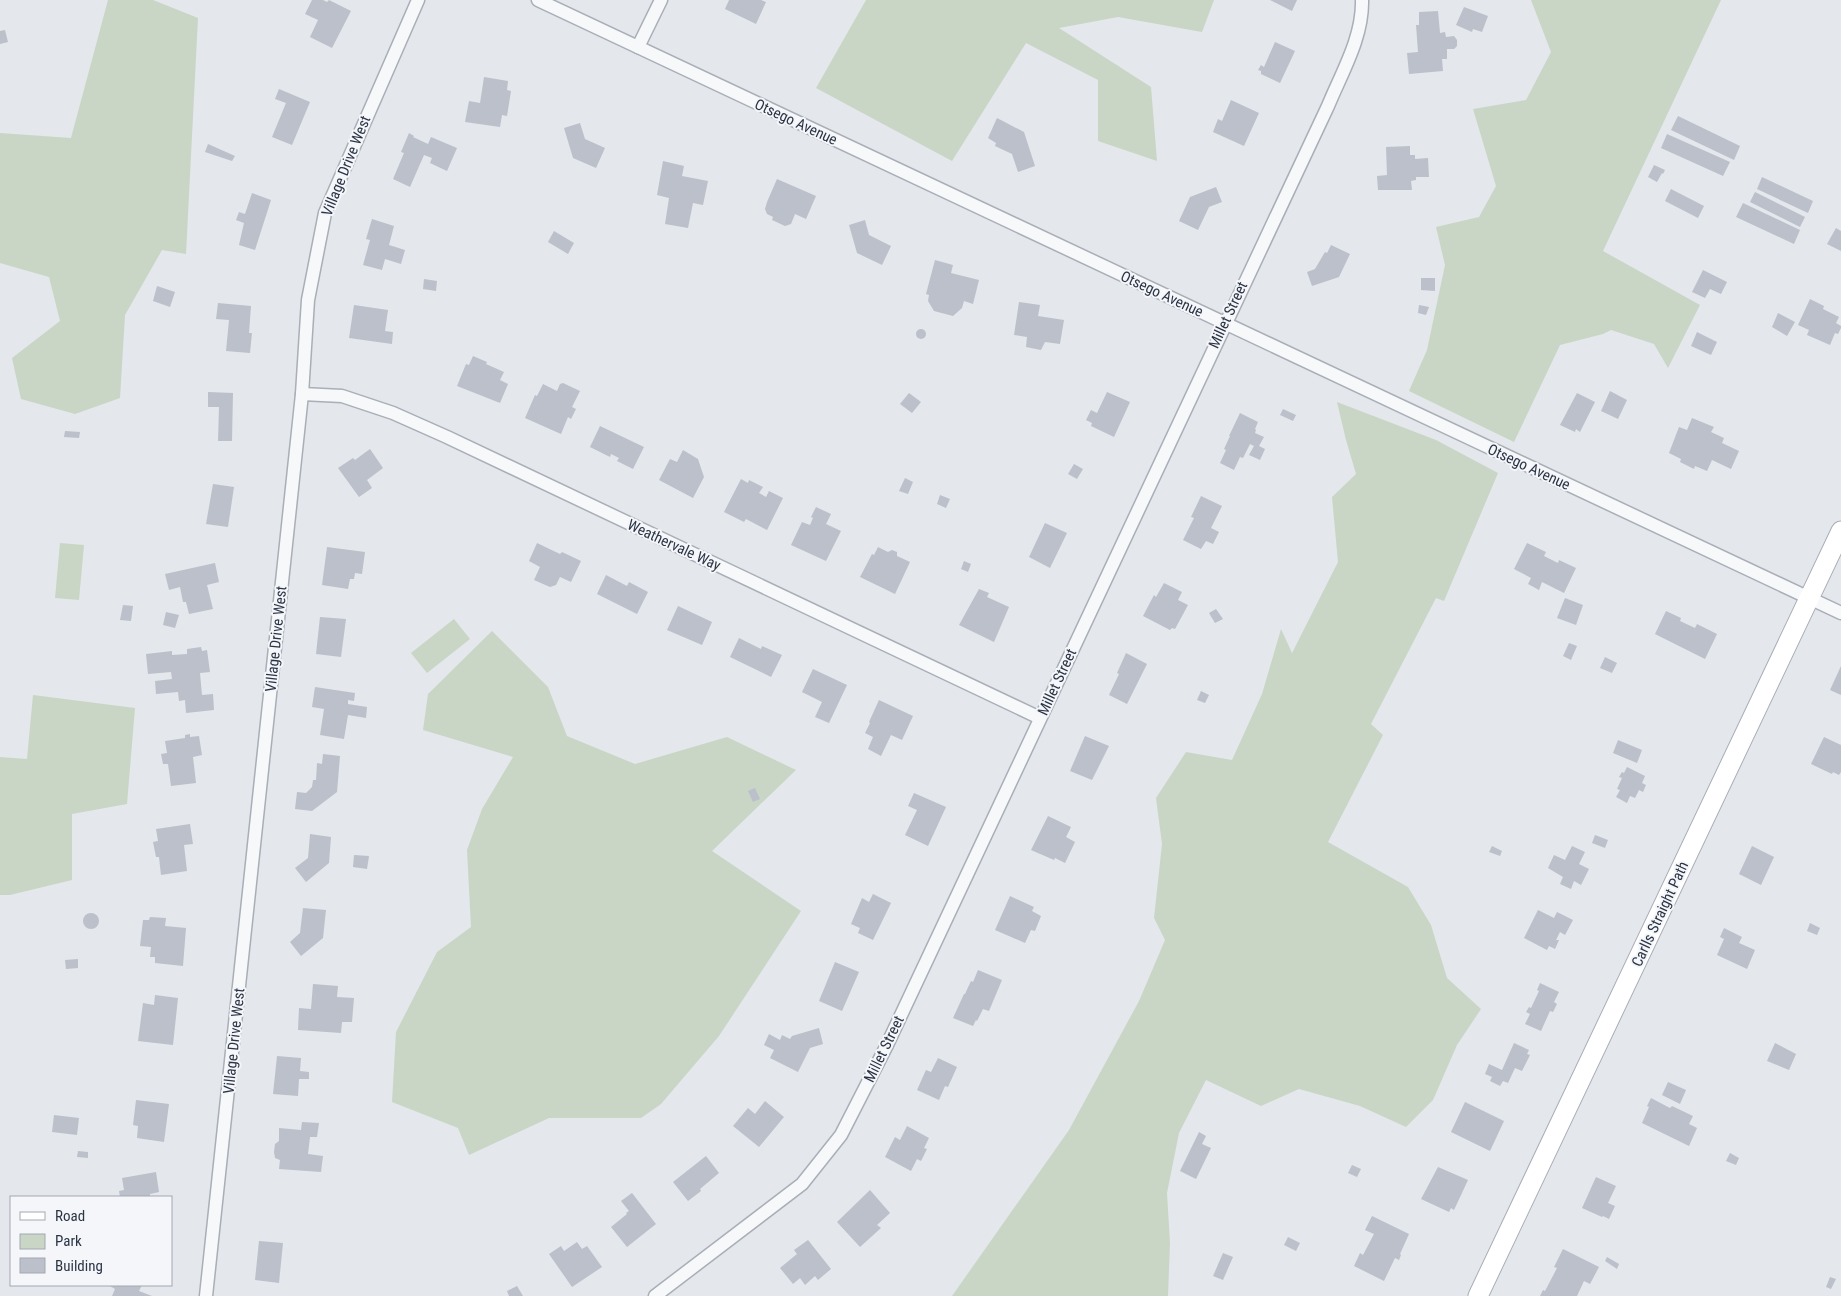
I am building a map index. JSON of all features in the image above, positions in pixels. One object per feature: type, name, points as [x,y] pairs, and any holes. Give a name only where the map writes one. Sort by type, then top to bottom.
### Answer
[{"type":"street","name":"Village Drive West","points":[[206,1296],[302,394],[308,300],[325,213],[418,0]]},
{"type":"street","name":"Otsego Avenue","points":[[538,0],[1841,613]]},
{"type":"street","points":[[638,47],[661,0]]},
{"type":"street","name":"Millet Street","points":[[655,1296],[802,1184],[841,1135],[887,1045],[1224,323],[1328,106],[1350,56],[1362,18],[1362,0]]},
{"type":"street","name":"Weathervale Way","points":[[302,394],[342,396],[393,413],[1040,718]]},
{"type":"street","name":"Carlls Straight Path","points":[[1478,1296],[1841,531]]},
{"type":"green space","points":[[108,0],[153,0],[198,18],[186,254],[162,250],[125,315],[120,398],[75,414],[21,399],[12,358],[60,321],[49,277],[0,263],[0,133],[71,138]]},
{"type":"green space","points":[[866,0],[1214,0],[1202,32],[1118,17],[1059,28],[1151,87],[1157,161],[1098,141],[1098,80],[1026,43],[952,161],[816,88]]},
{"type":"green space","points":[[1531,0],[1721,0],[1603,251],[1700,305],[1668,368],[1654,344],[1611,330],[1603,334],[1560,345],[1514,442],[1409,391],[1427,350],[1445,265],[1436,227],[1479,217],[1496,186],[1473,109],[1526,100],[1551,52]]},
{"type":"green space","points":[[1337,402],[1436,440],[1498,473],[1444,601],[1436,598],[1371,724],[1383,735],[1328,842],[1408,887],[1431,925],[1447,978],[1481,1009],[1457,1045],[1433,1100],[1406,1127],[1360,1106],[1299,1089],[1261,1106],[1206,1080],[1179,1133],[1167,1193],[1170,1243],[1168,1296],[952,1296],[1069,1130],[1139,1001],[1165,940],[1154,918],[1162,844],[1156,798],[1186,752],[1232,760],[1262,694],[1281,629],[1292,653],[1338,562],[1332,497],[1356,474]]},
{"type":"green space","points":[[60,543],[84,545],[79,600],[55,598]]},
{"type":"green space","points":[[454,619],[470,639],[427,673],[411,653]]},
{"type":"green space","points":[[492,631],[548,687],[567,736],[635,764],[727,737],[796,770],[712,851],[801,911],[719,1036],[661,1104],[641,1118],[549,1118],[469,1155],[458,1128],[392,1102],[396,1032],[437,952],[471,927],[467,850],[482,809],[513,757],[423,730],[428,694]]},
{"type":"green space","points":[[33,695],[135,708],[127,804],[72,814],[72,880],[10,895],[0,895],[0,757],[27,759]]},
{"type":"building","points":[[312,0],[327,2],[329,0],[351,11],[332,48],[310,37],[318,20],[305,14]]},
{"type":"building","points":[[729,0],[761,0],[766,2],[756,24],[725,9]]},
{"type":"building","points":[[1270,0],[1297,0],[1292,11]]},
{"type":"building","points":[[1464,7],[1488,16],[1482,32],[1473,29],[1472,32],[1456,25]]},
{"type":"building","points":[[1438,11],[1440,33],[1445,32],[1446,37],[1454,36],[1457,40],[1457,46],[1454,49],[1447,49],[1447,59],[1442,59],[1443,71],[1409,74],[1407,53],[1418,52],[1416,25],[1419,25],[1419,12]]},
{"type":"building","points":[[5,30],[8,42],[0,44],[0,31]]},
{"type":"building","points":[[1275,42],[1295,51],[1280,83],[1261,74],[1261,71],[1258,70],[1261,65],[1264,67]]},
{"type":"building","points":[[484,77],[508,81],[507,90],[511,91],[507,116],[502,115],[500,127],[465,122],[469,101],[480,103]]},
{"type":"building","points":[[279,89],[310,102],[292,145],[272,137],[286,103],[275,99]]},
{"type":"building","points":[[1231,100],[1259,113],[1244,146],[1213,132],[1218,119],[1222,121]]},
{"type":"building","points":[[1678,116],[1740,146],[1734,160],[1671,130]]},
{"type":"building","points":[[997,118],[1024,132],[1035,166],[1018,172],[1012,154],[995,146],[996,143],[988,138]]},
{"type":"building","points":[[580,123],[585,139],[605,148],[596,168],[573,158],[564,128]]},
{"type":"building","points":[[409,133],[428,144],[431,137],[457,148],[447,171],[430,163],[432,158],[424,155],[410,187],[393,179],[404,153],[401,152]]},
{"type":"building","points":[[1667,134],[1730,162],[1723,176],[1661,148]]},
{"type":"building","points":[[208,144],[235,156],[232,161],[205,152]]},
{"type":"building","points":[[1410,146],[1410,155],[1415,155],[1415,159],[1428,158],[1429,177],[1416,177],[1416,180],[1411,181],[1412,190],[1378,190],[1377,176],[1387,175],[1386,147]]},
{"type":"building","points":[[663,161],[684,166],[682,176],[708,181],[703,205],[693,203],[688,228],[665,224],[669,198],[657,195]]},
{"type":"building","points":[[1654,165],[1665,170],[1657,182],[1648,177]]},
{"type":"building","points":[[1762,177],[1813,201],[1808,213],[1757,189]]},
{"type":"building","points":[[777,179],[816,196],[806,219],[795,214],[791,224],[785,226],[772,220],[773,217],[767,214],[765,209],[767,202]]},
{"type":"building","points":[[1216,187],[1222,202],[1209,207],[1198,230],[1179,221],[1190,197]]},
{"type":"building","points":[[1671,189],[1704,206],[1698,218],[1665,201]]},
{"type":"building","points":[[1755,192],[1805,217],[1800,227],[1750,202]]},
{"type":"building","points":[[252,193],[271,200],[255,250],[239,245],[244,223],[236,220],[239,212],[245,214]]},
{"type":"building","points":[[1743,203],[1800,230],[1794,244],[1736,217]]},
{"type":"building","points":[[372,219],[394,226],[389,245],[405,250],[401,264],[385,259],[382,270],[363,265],[370,240],[366,239]]},
{"type":"building","points":[[865,220],[869,235],[891,246],[882,265],[857,253],[849,225]]},
{"type":"building","points":[[1836,228],[1841,231],[1841,251],[1827,244]]},
{"type":"building","points":[[554,231],[574,243],[568,254],[548,242]]},
{"type":"building","points":[[1331,245],[1350,254],[1339,277],[1312,286],[1307,272],[1315,269]]},
{"type":"building","points":[[935,260],[953,265],[951,273],[979,280],[973,304],[964,301],[962,308],[953,316],[934,311],[928,301],[929,295],[926,294]]},
{"type":"building","points":[[1703,270],[1727,282],[1721,294],[1710,289],[1705,298],[1692,292]]},
{"type":"building","points":[[1421,278],[1435,278],[1435,291],[1421,290]]},
{"type":"building","points":[[424,279],[437,281],[436,291],[423,289]]},
{"type":"building","points":[[157,286],[175,292],[170,307],[153,301]]},
{"type":"building","points":[[1810,299],[1824,306],[1823,309],[1839,317],[1836,323],[1841,328],[1838,334],[1835,333],[1830,345],[1807,335],[1809,330],[1798,325]]},
{"type":"building","points":[[1019,302],[1040,305],[1038,316],[1064,320],[1060,344],[1045,342],[1041,350],[1026,347],[1027,337],[1014,335]]},
{"type":"building","points":[[218,303],[251,306],[249,333],[252,333],[250,353],[226,351],[229,320],[216,319]]},
{"type":"building","points":[[354,305],[388,310],[385,331],[393,332],[392,344],[349,338]]},
{"type":"building","points":[[1419,305],[1429,307],[1426,315],[1418,313]]},
{"type":"building","points":[[1778,313],[1795,322],[1787,336],[1772,327]]},
{"type":"building","points":[[921,329],[926,334],[921,339],[916,334]]},
{"type":"building","points":[[1697,332],[1717,342],[1711,355],[1691,346]]},
{"type":"building","points":[[473,356],[504,372],[500,380],[508,384],[500,403],[457,386],[466,364],[469,365]]},
{"type":"building","points":[[563,383],[580,391],[572,407],[576,409],[571,419],[568,417],[561,434],[525,418],[535,395],[537,396],[543,384],[557,391],[560,384]]},
{"type":"building","points":[[1610,391],[1627,400],[1618,419],[1601,411]]},
{"type":"building","points":[[208,392],[233,393],[232,441],[218,441],[219,407],[208,407]]},
{"type":"building","points":[[1107,392],[1130,402],[1114,437],[1091,426],[1092,423],[1086,420],[1091,410],[1097,413]]},
{"type":"building","points":[[909,393],[921,402],[912,413],[900,404]]},
{"type":"building","points":[[1577,393],[1595,402],[1580,432],[1576,429],[1575,432],[1560,425]]},
{"type":"building","points":[[1283,409],[1296,415],[1293,421],[1280,415]]},
{"type":"building","points":[[1240,413],[1258,422],[1255,433],[1264,437],[1259,446],[1265,449],[1260,460],[1249,455],[1254,446],[1250,444],[1243,458],[1240,457],[1234,470],[1220,463],[1226,450],[1224,449],[1229,436]]},
{"type":"building","points":[[1692,418],[1714,427],[1711,432],[1724,438],[1722,443],[1739,451],[1731,469],[1712,460],[1707,471],[1695,466],[1694,469],[1680,462],[1681,459],[1669,453],[1679,427],[1687,430]]},
{"type":"building","points":[[600,426],[644,447],[633,469],[617,461],[619,458],[611,454],[610,457],[590,447]]},
{"type":"building","points":[[65,431],[80,432],[79,438],[64,437]]},
{"type":"building","points":[[370,449],[383,468],[367,480],[372,488],[359,497],[338,468],[353,458],[355,460]]},
{"type":"building","points":[[683,450],[698,459],[704,477],[693,498],[659,480],[670,459],[677,462]]},
{"type":"building","points":[[1074,464],[1083,469],[1077,479],[1068,474]]},
{"type":"building","points":[[905,478],[913,482],[908,494],[899,491]]},
{"type":"building","points":[[741,479],[748,483],[749,480],[763,487],[759,493],[766,497],[769,491],[783,498],[767,530],[746,519],[744,522],[724,512]]},
{"type":"building","points":[[213,484],[234,487],[228,527],[206,524]]},
{"type":"building","points":[[940,495],[950,499],[946,508],[937,504]]},
{"type":"building","points":[[1201,496],[1222,506],[1211,528],[1219,532],[1213,544],[1206,541],[1201,549],[1183,540],[1194,518],[1191,517]]},
{"type":"building","points":[[816,507],[831,514],[826,524],[841,531],[826,561],[791,545],[802,522],[810,525],[813,518],[811,517]]},
{"type":"building","points":[[1045,523],[1067,533],[1050,568],[1029,557]]},
{"type":"building","points":[[537,543],[581,561],[571,582],[560,577],[556,585],[550,587],[534,580],[540,567],[529,561]]},
{"type":"building","points":[[1527,543],[1546,552],[1544,556],[1558,563],[1559,560],[1576,568],[1564,593],[1542,582],[1539,590],[1528,584],[1531,578],[1514,569]]},
{"type":"building","points":[[327,547],[365,552],[362,574],[355,573],[354,579],[350,579],[348,589],[322,585]]},
{"type":"building","points":[[878,547],[888,552],[892,550],[897,552],[897,556],[910,562],[895,594],[860,577],[872,554],[874,555]]},
{"type":"building","points":[[964,561],[971,564],[968,572],[961,569]]},
{"type":"building","points":[[215,563],[219,582],[207,585],[213,609],[189,614],[186,602],[183,602],[180,587],[169,590],[165,574]]},
{"type":"building","points":[[606,575],[627,586],[629,582],[648,592],[637,614],[597,594]]},
{"type":"building","points":[[1164,583],[1182,592],[1178,600],[1188,605],[1175,629],[1172,628],[1170,630],[1143,616],[1154,595],[1156,597]]},
{"type":"building","points":[[979,589],[989,593],[987,597],[1009,607],[994,642],[959,625]]},
{"type":"building","points":[[1565,598],[1583,605],[1576,625],[1557,618]]},
{"type":"building","points":[[123,605],[133,606],[131,621],[120,620]]},
{"type":"building","points":[[678,606],[712,622],[702,645],[667,630]]},
{"type":"building","points":[[1216,609],[1223,619],[1215,623],[1209,613]]},
{"type":"building","points":[[1666,611],[1681,618],[1680,621],[1695,628],[1697,624],[1717,634],[1705,659],[1655,634]]},
{"type":"building","points":[[166,612],[179,615],[175,628],[163,625]]},
{"type":"building","points":[[320,617],[346,619],[341,657],[316,654]]},
{"type":"building","points":[[739,638],[761,649],[762,646],[782,655],[771,677],[730,657]]},
{"type":"building","points":[[1569,643],[1577,646],[1571,660],[1563,656]]},
{"type":"building","points":[[201,647],[202,651],[207,650],[210,672],[200,673],[202,695],[213,694],[214,710],[186,713],[185,700],[179,701],[178,692],[156,694],[155,681],[172,679],[171,672],[148,674],[146,654],[172,651],[172,655],[187,654],[187,649]]},
{"type":"building","points":[[1126,653],[1147,664],[1127,704],[1109,695]]},
{"type":"building","points":[[1605,657],[1617,663],[1612,673],[1600,668]]},
{"type":"building","points":[[1841,666],[1841,695],[1830,690]]},
{"type":"building","points":[[813,669],[847,685],[829,723],[815,717],[822,702],[802,692]]},
{"type":"building","points":[[315,687],[355,693],[354,701],[348,700],[348,704],[367,707],[366,718],[348,715],[344,739],[320,735],[324,709],[312,707]]},
{"type":"building","points":[[1201,691],[1209,695],[1205,703],[1197,700]]},
{"type":"building","points":[[879,700],[913,716],[902,740],[891,735],[881,756],[868,749],[873,737],[865,733]]},
{"type":"building","points":[[190,734],[190,737],[199,736],[202,755],[193,757],[196,783],[171,786],[168,764],[163,764],[161,754],[167,753],[165,741],[185,738],[185,735]]},
{"type":"building","points":[[1085,736],[1109,746],[1092,780],[1070,771]]},
{"type":"building","points":[[1824,737],[1841,745],[1841,772],[1839,775],[1833,772],[1832,774],[1811,764]]},
{"type":"building","points":[[1618,740],[1642,750],[1637,763],[1613,753]]},
{"type":"building","points":[[323,754],[340,756],[337,792],[312,811],[295,809],[297,792],[306,793],[312,787],[313,780],[316,780],[317,763],[322,764]]},
{"type":"building","points":[[1627,767],[1645,776],[1642,783],[1646,785],[1643,792],[1639,790],[1635,798],[1630,796],[1627,803],[1616,797],[1620,790],[1617,789],[1622,778],[1619,777]]},
{"type":"building","points":[[755,788],[760,799],[753,802],[748,791]]},
{"type":"building","points":[[914,793],[946,807],[928,846],[905,835],[917,810],[908,806]]},
{"type":"building","points":[[1048,816],[1071,827],[1066,837],[1075,842],[1065,863],[1031,850]]},
{"type":"building","points":[[190,824],[193,844],[184,845],[187,871],[161,875],[159,857],[156,857],[153,842],[158,841],[156,829]]},
{"type":"building","points":[[310,834],[331,837],[329,863],[306,882],[295,868],[308,858]]},
{"type":"building","points":[[1595,835],[1608,840],[1605,848],[1592,843]]},
{"type":"building","points":[[1492,846],[1502,851],[1500,856],[1489,852]]},
{"type":"building","points":[[1572,846],[1585,852],[1579,864],[1589,869],[1581,885],[1574,881],[1571,889],[1560,884],[1563,877],[1548,868],[1554,855],[1565,860]]},
{"type":"building","points":[[1752,846],[1774,857],[1761,885],[1739,874]]},
{"type":"building","points":[[354,855],[369,856],[367,869],[353,867]]},
{"type":"building","points":[[873,894],[891,903],[873,940],[858,933],[860,928],[851,924],[862,898],[869,902]]},
{"type":"building","points":[[1010,896],[1034,907],[1032,911],[1041,916],[1035,931],[1031,930],[1025,943],[995,930]]},
{"type":"building","points":[[303,908],[326,910],[323,938],[301,956],[290,942],[300,933]]},
{"type":"building","points":[[1538,910],[1554,918],[1557,912],[1573,920],[1565,935],[1560,932],[1556,940],[1559,940],[1555,949],[1549,946],[1547,950],[1524,938]]},
{"type":"building","points":[[91,913],[99,921],[91,929],[83,921]]},
{"type":"building","points":[[150,917],[166,918],[165,926],[186,928],[183,966],[155,963],[155,957],[150,957],[151,947],[140,946],[143,920],[149,920]]},
{"type":"building","points":[[1810,923],[1820,928],[1817,935],[1807,931]]},
{"type":"building","points":[[1724,928],[1742,937],[1739,943],[1755,950],[1747,969],[1717,955],[1724,939],[1720,937]]},
{"type":"building","points":[[78,959],[78,968],[66,969],[65,960]]},
{"type":"building","points":[[835,962],[859,972],[842,1011],[819,1001]]},
{"type":"building","points":[[978,970],[1002,980],[989,1011],[983,1009],[973,1026],[953,1018]]},
{"type":"building","points":[[1540,983],[1559,992],[1554,1002],[1557,1004],[1553,1012],[1550,1011],[1541,1031],[1525,1024],[1530,1014],[1526,1012],[1529,1007],[1531,1008],[1539,991],[1537,990]]},
{"type":"building","points":[[313,984],[338,986],[337,997],[354,998],[352,1022],[342,1022],[341,1033],[298,1030],[299,1008],[311,1009]]},
{"type":"building","points":[[155,995],[178,998],[173,1045],[138,1041],[143,1003],[154,1005]]},
{"type":"building","points":[[819,1028],[823,1044],[810,1048],[798,1072],[770,1058],[774,1050],[764,1045],[769,1034],[780,1040],[782,1035],[790,1039],[792,1036]]},
{"type":"building","points":[[1514,1043],[1529,1050],[1527,1054],[1530,1055],[1522,1071],[1515,1068],[1508,1083],[1503,1081],[1500,1086],[1490,1081],[1492,1077],[1485,1074],[1489,1064],[1502,1070]]},
{"type":"building","points":[[1775,1043],[1796,1054],[1789,1070],[1767,1061]]},
{"type":"building","points":[[277,1056],[301,1058],[300,1071],[309,1072],[309,1079],[299,1079],[298,1096],[273,1094]]},
{"type":"building","points":[[938,1058],[957,1067],[948,1087],[945,1086],[939,1100],[917,1090],[926,1070],[931,1072]]},
{"type":"building","points":[[1668,1082],[1686,1090],[1680,1104],[1662,1095]]},
{"type":"building","points":[[1651,1098],[1670,1108],[1672,1106],[1693,1116],[1689,1124],[1697,1128],[1689,1146],[1642,1123]]},
{"type":"building","points":[[136,1100],[169,1104],[164,1142],[137,1138],[138,1126],[133,1125]]},
{"type":"building","points":[[765,1101],[784,1117],[759,1147],[733,1126],[748,1108],[755,1114]]},
{"type":"building","points":[[1465,1102],[1504,1121],[1490,1151],[1451,1132]]},
{"type":"building","points":[[54,1115],[79,1118],[77,1135],[52,1132]]},
{"type":"building","points":[[302,1122],[319,1123],[317,1137],[310,1137],[308,1154],[323,1156],[321,1172],[279,1169],[280,1160],[275,1158],[274,1152],[275,1144],[279,1141],[279,1128],[301,1130]]},
{"type":"building","points":[[907,1126],[929,1138],[924,1148],[927,1149],[921,1161],[917,1159],[911,1171],[885,1157],[895,1137],[900,1140]]},
{"type":"building","points":[[1199,1132],[1206,1136],[1202,1144],[1211,1148],[1196,1179],[1180,1171]]},
{"type":"building","points":[[78,1151],[88,1152],[88,1158],[77,1157]]},
{"type":"building","points":[[1730,1153],[1739,1158],[1736,1165],[1726,1161]]},
{"type":"building","points":[[706,1156],[719,1173],[688,1201],[673,1182]]},
{"type":"building","points":[[1352,1165],[1361,1169],[1357,1177],[1348,1173]]},
{"type":"building","points":[[1438,1167],[1468,1180],[1454,1210],[1451,1208],[1449,1212],[1421,1199]]},
{"type":"building","points":[[156,1172],[159,1192],[150,1194],[150,1196],[120,1196],[119,1191],[124,1190],[122,1178]]},
{"type":"building","points":[[1596,1177],[1616,1186],[1608,1203],[1615,1206],[1609,1219],[1582,1208]]},
{"type":"building","points":[[870,1190],[890,1213],[877,1225],[881,1228],[860,1247],[837,1222]]},
{"type":"building","points":[[632,1193],[656,1224],[627,1247],[611,1227],[629,1211],[621,1201]]},
{"type":"building","points":[[1372,1216],[1409,1234],[1399,1260],[1395,1258],[1384,1281],[1354,1266],[1360,1253],[1363,1255],[1374,1234],[1365,1230]]},
{"type":"building","points":[[1288,1237],[1300,1243],[1296,1251],[1284,1245]]},
{"type":"building","points":[[808,1240],[831,1269],[818,1280],[815,1276],[805,1285],[800,1278],[793,1284],[780,1268],[797,1254],[794,1250]]},
{"type":"building","points":[[259,1241],[283,1243],[279,1283],[255,1280]]},
{"type":"building","points":[[577,1242],[582,1249],[587,1246],[602,1267],[572,1287],[549,1254],[561,1246],[564,1251]]},
{"type":"building","points":[[1563,1249],[1599,1267],[1590,1284],[1584,1281],[1577,1296],[1540,1296],[1543,1290],[1545,1291],[1557,1268],[1554,1267]]},
{"type":"building","points":[[1223,1253],[1233,1257],[1223,1280],[1213,1276]]},
{"type":"building","points":[[1607,1257],[1619,1264],[1617,1269],[1605,1261]]},
{"type":"building","points":[[1830,1277],[1836,1279],[1831,1289],[1826,1287]]},
{"type":"building","points":[[110,1286],[142,1286],[139,1291],[152,1296],[112,1296],[115,1289]]},
{"type":"building","points":[[517,1286],[523,1296],[509,1296],[507,1291]]}]
